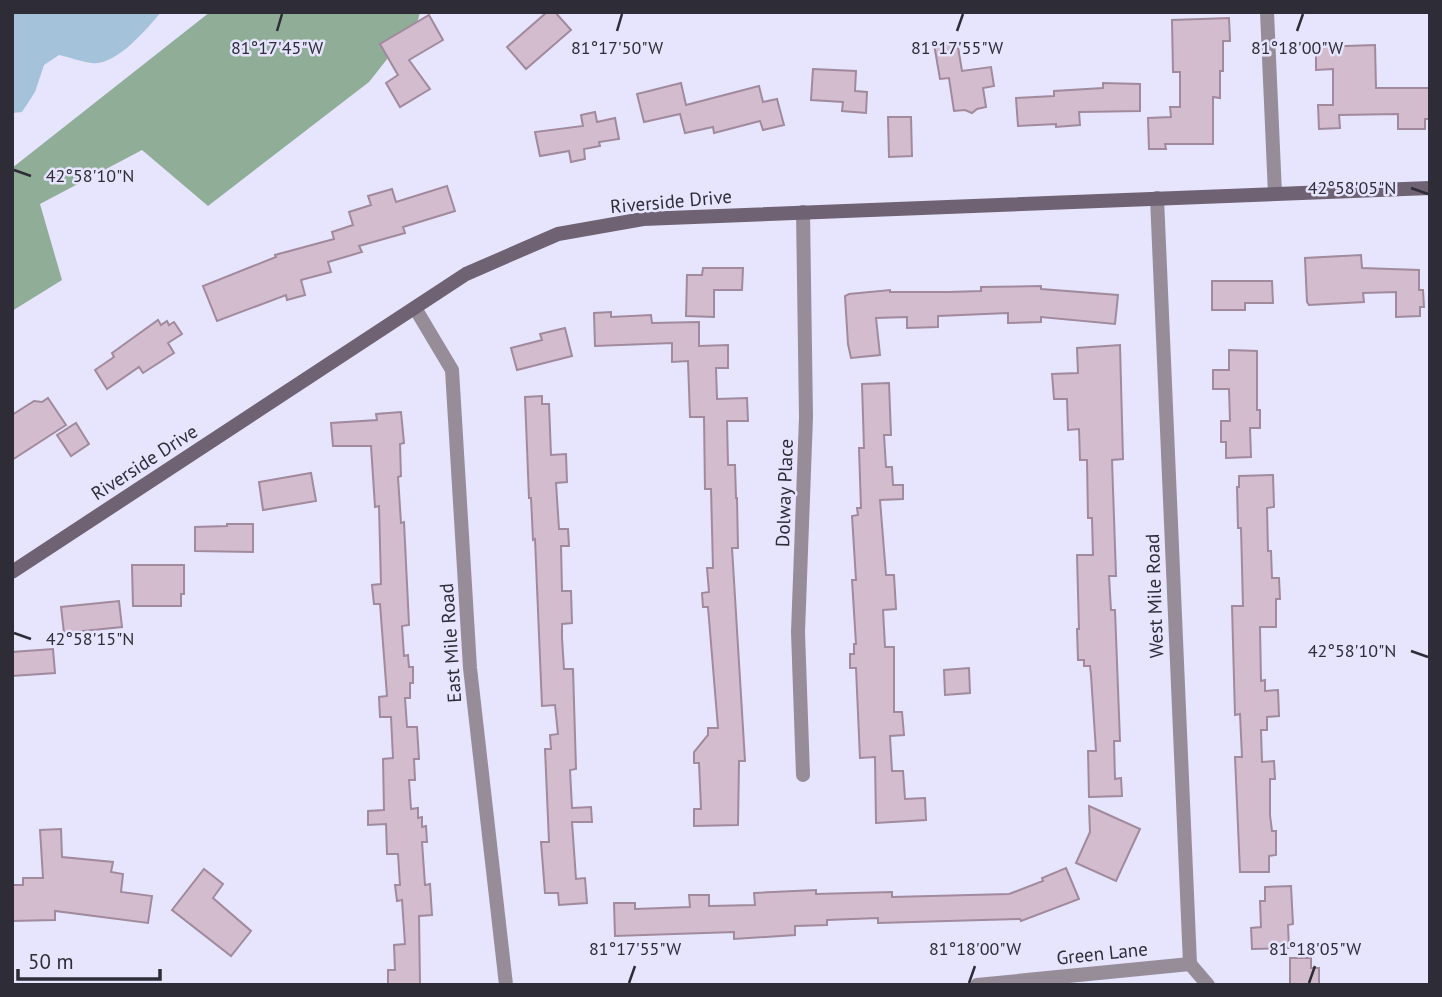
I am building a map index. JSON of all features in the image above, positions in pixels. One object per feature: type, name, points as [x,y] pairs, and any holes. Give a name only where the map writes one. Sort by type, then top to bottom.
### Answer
[{"type":"main road","name":"Riverside Drive","points":[[12,572],[466,274],[558,234],[643,219],[1430,188]]},
{"type":"street","points":[[1267,12],[1275,194]]},
{"type":"street","name":"West Mile Road","points":[[1157,198],[1190,964]]},
{"type":"street","name":"Dolway Place","points":[[803,212],[806,417],[798,632],[803,775]]},
{"type":"street","name":"East Mile Road","points":[[415,308],[452,370],[470,668],[506,985]]},
{"type":"street","points":[[1190,964],[1208,985]]},
{"type":"street","name":"Green Lane","points":[[977,985],[1190,964]]},
{"type":"green space","points":[[210,12],[420,12],[418,20],[369,82],[208,206],[142,150],[40,204],[62,280],[12,311],[12,168]]},
{"type":"water","points":[[12,12],[161,12],[130,45],[111,59],[92,63],[59,55],[44,65],[35,92],[22,112],[12,113]]},
{"type":"building","points":[[547,12],[555,12],[571,30],[526,69],[507,47]]},
{"type":"building","points":[[429,15],[443,40],[409,60],[430,89],[400,107],[386,83],[398,75],[380,44]]},
{"type":"building","points":[[1229,18],[1230,41],[1223,41],[1220,98],[1213,97],[1213,144],[1165,144],[1166,149],[1149,149],[1148,118],[1171,117],[1170,107],[1180,107],[1180,72],[1173,72],[1172,20]]},
{"type":"building","points":[[957,41],[962,71],[991,67],[994,86],[983,88],[986,107],[972,113],[965,110],[954,111],[949,78],[940,79],[934,44]]},
{"type":"building","points":[[1375,45],[1376,88],[1430,88],[1430,119],[1425,119],[1425,129],[1398,129],[1398,114],[1339,115],[1340,128],[1319,129],[1318,105],[1333,105],[1333,69],[1316,70],[1316,47]]},
{"type":"building","points":[[813,69],[856,71],[855,91],[867,92],[866,113],[842,111],[843,102],[811,100]]},
{"type":"building","points":[[681,83],[686,105],[759,86],[763,102],[777,99],[784,125],[763,130],[760,121],[714,133],[713,127],[685,133],[680,114],[644,122],[637,94]]},
{"type":"building","points":[[1103,83],[1140,84],[1140,111],[1079,112],[1080,125],[1018,126],[1016,98],[1054,96],[1054,91],[1103,88]]},
{"type":"building","points":[[595,112],[597,122],[615,118],[619,139],[599,142],[600,146],[584,149],[585,159],[571,162],[569,151],[540,156],[535,132],[583,126],[581,115]]},
{"type":"building","points":[[888,117],[911,117],[912,156],[889,157]]},
{"type":"building","points":[[447,186],[455,211],[403,227],[405,233],[359,246],[362,252],[328,262],[331,272],[301,280],[305,295],[287,300],[286,295],[217,321],[203,286],[276,257],[275,255],[334,239],[332,232],[353,225],[349,212],[371,205],[368,196],[392,189],[396,202]]},
{"type":"building","points":[[1361,255],[1362,268],[1419,270],[1419,290],[1423,290],[1424,307],[1420,307],[1420,316],[1396,317],[1396,292],[1363,293],[1364,302],[1309,305],[1305,258]]},
{"type":"building","points":[[703,268],[743,268],[742,290],[714,290],[714,317],[686,316],[687,275],[702,275]]},
{"type":"building","points":[[1212,281],[1272,281],[1273,303],[1245,303],[1245,310],[1212,310]]},
{"type":"building","points":[[1041,286],[1041,289],[1118,295],[1115,324],[1041,317],[1041,322],[1008,323],[1008,313],[938,316],[938,327],[907,328],[907,317],[876,318],[880,355],[851,358],[845,296],[849,294],[890,290],[981,291],[981,287]]},
{"type":"building","points":[[611,312],[611,317],[651,315],[652,323],[699,322],[699,346],[728,345],[728,368],[716,368],[717,399],[747,398],[748,421],[727,421],[728,465],[735,465],[737,498],[738,548],[732,548],[745,761],[739,761],[738,825],[694,826],[694,809],[701,809],[699,763],[694,763],[694,752],[708,735],[708,728],[718,728],[708,607],[703,607],[702,593],[709,592],[707,568],[713,568],[711,489],[705,489],[704,417],[690,417],[688,361],[672,362],[672,343],[595,346],[594,313]]},
{"type":"building","points":[[158,320],[161,325],[167,321],[169,325],[174,322],[182,334],[168,343],[174,353],[143,373],[139,367],[107,389],[95,370],[114,357],[112,353]]},
{"type":"building","points":[[565,328],[572,356],[517,370],[511,348],[542,340],[540,334]]},
{"type":"building","points":[[1120,345],[1123,459],[1112,460],[1116,576],[1109,576],[1111,610],[1115,610],[1120,741],[1114,741],[1115,779],[1121,778],[1122,796],[1089,797],[1088,751],[1096,751],[1091,675],[1090,666],[1084,666],[1084,660],[1078,660],[1077,629],[1077,555],[1093,555],[1092,518],[1088,518],[1087,460],[1080,460],[1079,429],[1068,430],[1067,399],[1054,399],[1052,374],[1078,373],[1077,348]]},
{"type":"building","points":[[1229,350],[1257,351],[1257,410],[1260,410],[1260,428],[1250,428],[1251,457],[1226,458],[1226,442],[1221,442],[1221,421],[1230,421],[1229,389],[1213,389],[1213,370],[1229,370]]},
{"type":"building","points":[[889,383],[891,435],[884,435],[886,467],[892,467],[893,485],[903,485],[903,499],[880,500],[886,575],[894,575],[896,609],[883,610],[885,647],[894,647],[894,712],[902,712],[904,735],[890,736],[892,771],[903,771],[905,799],[925,798],[926,820],[876,823],[875,757],[860,758],[856,668],[850,668],[850,654],[854,654],[856,644],[852,516],[858,515],[857,508],[861,508],[859,448],[864,448],[862,384]]},
{"type":"building","points":[[542,396],[542,404],[549,404],[551,455],[566,454],[567,482],[556,483],[559,529],[568,529],[569,546],[561,546],[562,591],[571,591],[572,623],[562,624],[562,638],[564,669],[573,669],[576,769],[570,770],[572,808],[591,807],[592,822],[572,822],[576,879],[585,878],[587,903],[559,905],[558,893],[545,893],[541,842],[549,842],[545,749],[551,749],[550,735],[558,734],[555,705],[542,706],[535,539],[533,540],[529,498],[525,397]]},
{"type":"building","points":[[48,398],[66,425],[12,460],[12,415],[34,401],[42,402]]},
{"type":"building","points":[[401,412],[404,443],[400,444],[401,476],[398,477],[401,523],[404,522],[409,625],[402,626],[404,656],[408,655],[409,667],[413,667],[410,698],[405,698],[407,727],[417,727],[419,759],[414,759],[415,780],[409,780],[411,809],[418,808],[422,827],[426,826],[427,842],[422,842],[425,885],[430,884],[432,915],[419,916],[420,985],[388,985],[388,970],[395,970],[394,945],[405,944],[402,900],[397,901],[395,885],[400,885],[398,854],[387,854],[386,824],[368,825],[368,811],[384,810],[383,759],[393,758],[391,717],[380,717],[379,697],[387,696],[380,604],[374,604],[372,585],[381,584],[379,506],[375,507],[371,446],[333,446],[331,423],[377,420],[376,414]]},
{"type":"building","points":[[76,423],[89,444],[71,456],[57,435]]},
{"type":"building","points":[[311,473],[316,501],[263,510],[259,482]]},
{"type":"building","points":[[1273,475],[1274,507],[1267,508],[1268,551],[1271,551],[1272,578],[1279,578],[1280,599],[1276,599],[1276,627],[1260,627],[1261,681],[1265,680],[1265,691],[1278,690],[1279,716],[1267,717],[1267,730],[1261,730],[1262,762],[1274,761],[1275,779],[1270,779],[1270,815],[1272,831],[1276,831],[1276,855],[1269,856],[1269,872],[1240,872],[1235,757],[1242,757],[1240,714],[1235,715],[1232,606],[1243,606],[1237,487],[1239,476]]},
{"type":"building","points":[[253,524],[253,552],[195,551],[195,527]]},
{"type":"building","points":[[132,565],[184,565],[184,594],[181,594],[181,606],[133,606]]},
{"type":"building","points":[[119,601],[122,627],[64,633],[61,607]]},
{"type":"building","points":[[53,649],[55,673],[12,676],[12,652]]},
{"type":"building","points":[[969,668],[970,693],[945,695],[944,670]]},
{"type":"building","points":[[1089,806],[1140,829],[1116,881],[1076,863],[1090,832]]},
{"type":"building","points":[[61,829],[62,857],[113,862],[111,872],[123,874],[121,892],[152,896],[148,923],[55,911],[55,920],[12,921],[12,885],[23,885],[23,878],[43,878],[40,830]]},
{"type":"building","points":[[1066,868],[1079,899],[1021,921],[878,923],[878,918],[827,920],[827,925],[795,926],[795,935],[734,939],[734,932],[615,936],[614,903],[635,903],[635,909],[690,907],[689,895],[709,895],[709,906],[755,905],[754,893],[816,890],[816,894],[892,892],[892,897],[1009,894],[1043,881],[1042,878]]},
{"type":"building","points":[[204,869],[223,884],[213,898],[251,931],[231,956],[172,910]]},
{"type":"building","points":[[1291,886],[1293,924],[1288,925],[1289,948],[1252,949],[1251,928],[1261,927],[1260,901],[1265,901],[1265,887]]},
{"type":"building","points":[[1290,958],[1311,958],[1311,968],[1319,968],[1319,985],[1290,985]]}]
